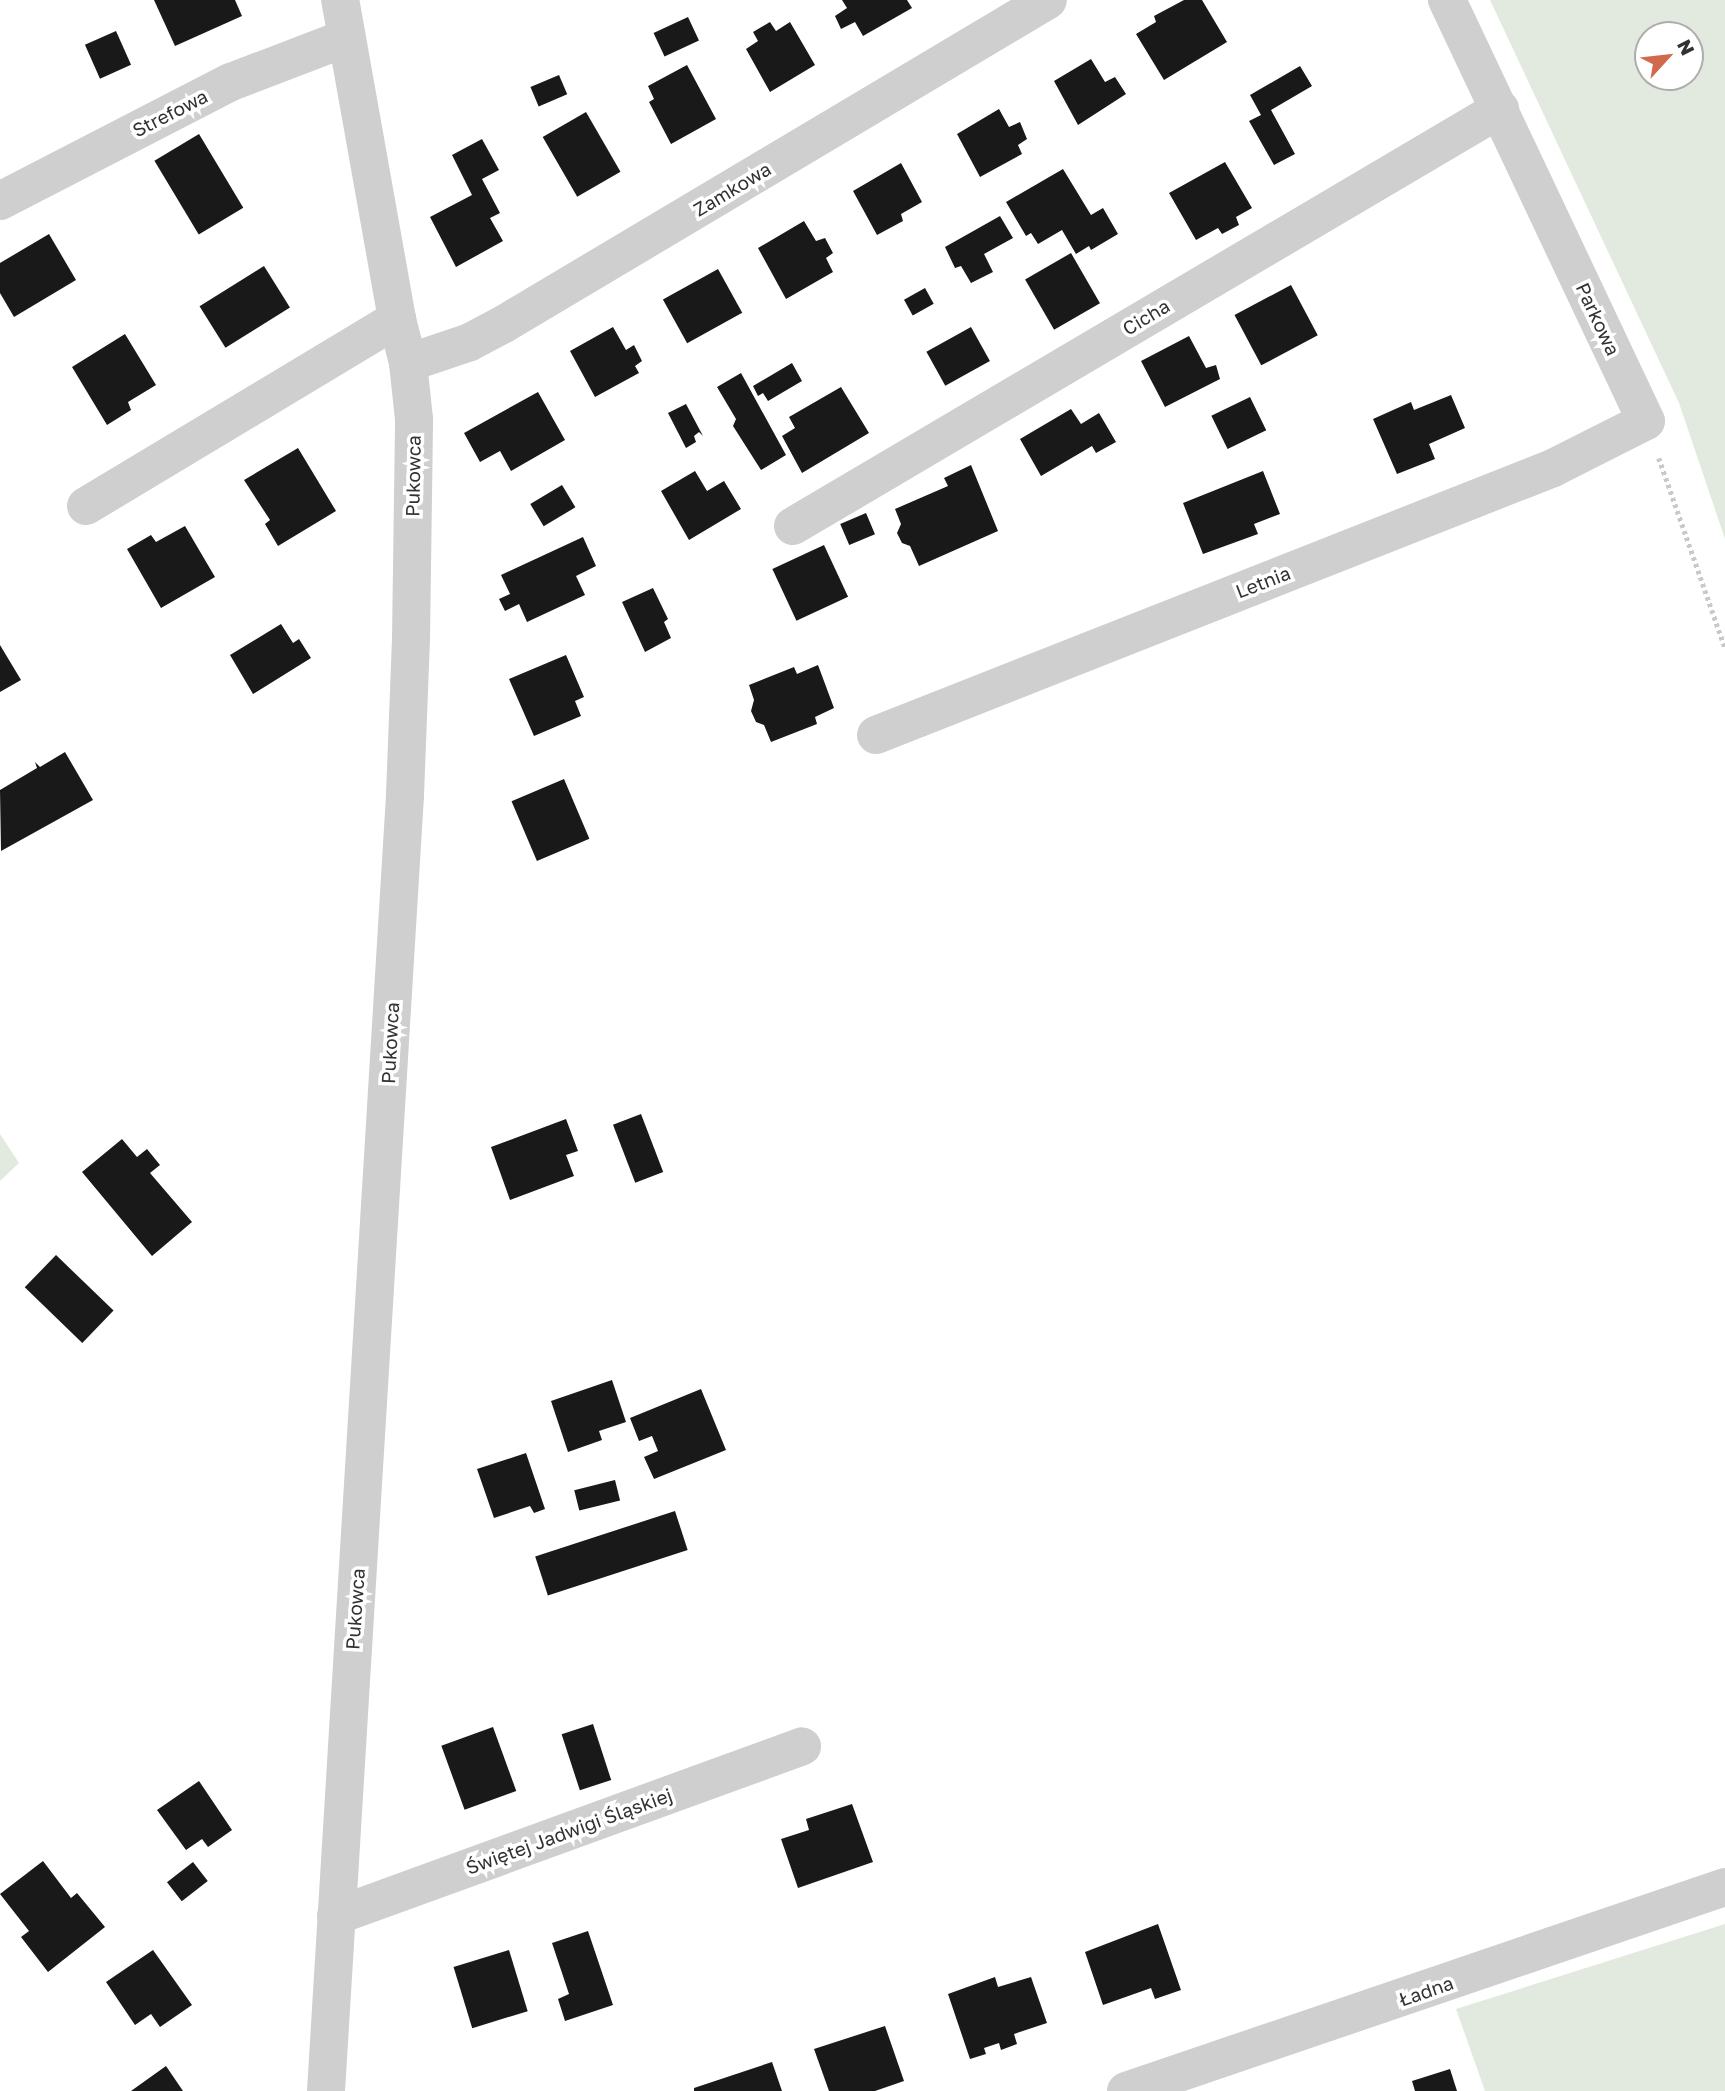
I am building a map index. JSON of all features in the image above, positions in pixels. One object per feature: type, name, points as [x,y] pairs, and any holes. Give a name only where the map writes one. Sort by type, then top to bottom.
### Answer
[{"type":"street","name":"Pukowca","points":[[326,2091],[405,795],[411,639],[414,419],[408,363],[397,319],[340,0]]},
{"type":"street","name":"Zamkowa","points":[[408,363],[470,342],[504,324],[1048,0]]},
{"type":"street","name":"Parkowa","points":[[1447,0],[1646,421]]},
{"type":"street","name":"Strefowa","points":[[0,201],[231,82],[346,38]]},
{"type":"street","name":"Cicha","points":[[793,526],[1500,109]]},
{"type":"street","points":[[86,506],[397,319]]},
{"type":"street","name":"Letnia","points":[[876,735],[1553,468],[1646,421]]},
{"type":"street","name":"Świętej Jadwigi Śląskiej","points":[[337,1916],[802,1746]]},
{"type":"street","name":"Ładna","points":[[1126,2091],[1725,1887]]},
{"type":"path","points":[[1646,421],[1725,648]]},
{"type":"shaded area","points":[[1490,0],[1725,0],[1725,539],[1679,403]]},
{"type":"shaded area","points":[[0,1134],[19,1163],[0,1181]]},
{"type":"shaded area","points":[[1725,1924],[1725,2091],[1485,2091],[1456,2009]]},
{"type":"building","points":[[154,0],[235,0],[242,16],[175,46]]},
{"type":"building","points":[[842,0],[907,0],[912,8],[863,36],[855,22],[841,29],[835,16],[847,8]]},
{"type":"building","points":[[1184,0],[1202,0],[1227,42],[1164,80],[1136,34],[1156,22],[1154,16]]},
{"type":"building","points":[[688,17],[699,41],[665,57],[654,33]]},
{"type":"building","points":[[770,22],[776,31],[790,22],[815,65],[770,92],[746,49],[758,41],[753,32]]},
{"type":"building","points":[[116,31],[131,65],[100,79],[85,45]]},
{"type":"building","points":[[1091,59],[1105,82],[1115,77],[1126,94],[1078,125],[1054,81]]},
{"type":"building","points":[[687,65],[716,119],[671,144],[649,102],[654,99],[648,86]]},
{"type":"building","points":[[1300,66],[1312,86],[1271,110],[1295,154],[1274,165],[1249,121],[1261,115],[1250,95]]},
{"type":"building","points":[[559,75],[567,94],[539,106],[530,87]]},
{"type":"building","points":[[999,109],[1009,127],[1020,122],[1027,139],[1018,145],[1022,154],[980,177],[957,134]]},
{"type":"building","points":[[586,112],[620,172],[577,197],[543,137]]},
{"type":"building","points":[[199,134],[243,208],[199,234],[154,161]]},
{"type":"building","points":[[482,139],[499,170],[482,179],[500,213],[490,218],[503,241],[456,267],[430,217],[472,195],[452,155]]},
{"type":"building","points":[[1225,162],[1252,208],[1236,217],[1239,225],[1222,234],[1218,228],[1196,240],[1169,193]]},
{"type":"building","points":[[901,163],[922,202],[901,214],[903,221],[877,235],[853,191]]},
{"type":"building","points":[[1063,169],[1091,215],[1103,208],[1118,234],[1091,250],[1089,246],[1076,254],[1062,230],[1038,244],[1031,233],[1026,236],[1006,202]]},
{"type":"building","points":[[1000,216],[1013,238],[984,254],[993,272],[971,283],[961,266],[955,268],[945,247]]},
{"type":"building","points":[[804,221],[816,241],[825,238],[833,253],[826,258],[833,272],[786,299],[758,248]]},
{"type":"building","points":[[49,234],[76,280],[14,317],[0,293],[0,263]]},
{"type":"building","points":[[1071,253],[1100,303],[1054,330],[1025,280]]},
{"type":"building","points":[[264,266],[290,308],[226,348],[200,306]]},
{"type":"building","points":[[718,269],[742,313],[687,343],[663,300]]},
{"type":"building","points":[[1291,285],[1318,335],[1261,365],[1234,315]]},
{"type":"building","points":[[925,288],[934,304],[913,315],[904,300]]},
{"type":"building","points":[[613,327],[626,350],[634,345],[642,361],[635,366],[639,373],[595,397],[570,351]]},
{"type":"building","points":[[971,327],[990,361],[945,386],[926,352]]},
{"type":"building","points":[[125,334],[156,385],[128,402],[131,410],[107,425],[72,367]]},
{"type":"building","points":[[1189,336],[1206,368],[1216,365],[1220,379],[1165,407],[1141,361]]},
{"type":"building","points":[[792,363],[802,381],[768,401],[763,393],[758,396],[753,386]]},
{"type":"building","points":[[741,373],[786,455],[761,470],[733,426],[736,419],[717,387]]},
{"type":"building","points":[[841,387],[869,433],[802,473],[782,436],[795,428],[789,417]]},
{"type":"building","points":[[538,392],[565,440],[511,471],[500,451],[480,462],[464,433]]},
{"type":"building","points":[[1451,395],[1465,428],[1429,444],[1435,459],[1397,474],[1373,419],[1411,402],[1414,410]]},
{"type":"building","points":[[1250,397],[1266,430],[1228,449],[1211,416]]},
{"type":"building","points":[[686,404],[703,436],[699,432],[694,436],[696,442],[686,448],[668,413]]},
{"type":"building","points":[[1071,409],[1081,424],[1099,413],[1116,442],[1096,453],[1092,446],[1041,476],[1020,439]]},
{"type":"building","points":[[298,448],[336,511],[278,546],[265,524],[270,520],[244,480]]},
{"type":"building","points":[[971,465],[998,531],[919,566],[910,546],[902,543],[897,533],[901,524],[895,509],[948,486],[944,478]]},
{"type":"building","points":[[695,471],[707,491],[724,481],[741,509],[689,540],[661,491]]},
{"type":"building","points":[[1263,471],[1280,514],[1254,524],[1258,534],[1203,554],[1183,503]]},
{"type":"building","points":[[562,485],[575,507],[544,526],[530,504]]},
{"type":"building","points":[[866,513],[875,534],[849,545],[840,524]]},
{"type":"building","points":[[185,526],[215,577],[161,608],[127,549],[151,535],[156,542]]},
{"type":"building","points":[[583,537],[596,566],[576,576],[585,595],[527,622],[519,604],[505,611],[499,599],[510,594],[501,575]]},
{"type":"building","points":[[824,545],[848,597],[796,621],[772,569]]},
{"type":"building","points":[[653,588],[668,619],[664,622],[671,638],[645,652],[622,602]]},
{"type":"building","points":[[281,624],[293,643],[299,639],[311,658],[253,694],[230,655]]},
{"type":"building","points":[[0,645],[21,680],[0,692]]},
{"type":"building","points":[[566,655],[584,697],[575,701],[581,716],[534,736],[509,679]]},
{"type":"building","points":[[818,665],[834,708],[815,717],[817,724],[771,742],[764,725],[756,722],[751,711],[754,700],[749,685],[794,667],[797,674]]},
{"type":"building","points":[[65,752],[93,800],[1,851],[0,790],[37,768],[35,762],[40,767]]},
{"type":"building","points":[[564,779],[589,839],[537,861],[512,801]]},
{"type":"building","points":[[641,1114],[663,1172],[635,1183],[613,1125]]},
{"type":"building","points":[[566,1119],[578,1151],[566,1155],[574,1176],[510,1200],[491,1147]]},
{"type":"building","points":[[122,1139],[137,1157],[147,1149],[160,1165],[150,1173],[192,1222],[152,1256],[82,1172]]},
{"type":"building","points":[[56,1255],[114,1311],[82,1343],[25,1287]]},
{"type":"building","points":[[612,1380],[626,1422],[599,1431],[602,1440],[568,1452],[551,1401]]},
{"type":"building","points":[[701,1389],[726,1450],[654,1479],[644,1457],[658,1451],[652,1436],[639,1441],[630,1418]]},
{"type":"building","points":[[526,1453],[545,1509],[534,1513],[530,1506],[494,1518],[477,1469]]},
{"type":"building","points":[[615,1480],[620,1500],[579,1511],[574,1490]]},
{"type":"building","points":[[675,1511],[688,1550],[548,1595],[535,1556]]},
{"type":"building","points":[[593,1724],[611,1780],[580,1790],[562,1734]]},
{"type":"building","points":[[493,1727],[516,1791],[465,1810],[441,1746]]},
{"type":"building","points":[[199,1781],[232,1830],[208,1847],[202,1839],[186,1850],[157,1810]]},
{"type":"building","points":[[852,1804],[873,1862],[798,1888],[781,1839],[809,1830],[806,1819]]},
{"type":"building","points":[[43,1861],[71,1898],[77,1893],[105,1927],[48,1972],[21,1937],[29,1931],[0,1894]]},
{"type":"building","points":[[193,1862],[208,1881],[182,1901],[167,1882]]},
{"type":"building","points":[[1158,1924],[1181,1990],[1155,1999],[1151,1988],[1103,2005],[1085,1952]]},
{"type":"building","points":[[588,1931],[613,2005],[565,2021],[558,1999],[569,1994],[552,1943]]},
{"type":"building","points":[[153,1950],[192,2005],[160,2027],[151,2014],[135,2025],[106,1982]]},
{"type":"building","points":[[509,1950],[528,2011],[472,2028],[454,1967]]},
{"type":"building","points":[[995,1977],[998,1987],[1031,1977],[1047,2023],[1014,2034],[1017,2044],[1001,2050],[999,2043],[984,2048],[986,2054],[970,2059],[948,1994]]},
{"type":"building","points":[[885,2026],[904,2081],[875,2091],[829,2091],[814,2049]]},
{"type":"building","points":[[772,2062],[782,2091],[694,2091],[694,2088]]},
{"type":"building","points":[[166,2066],[183,2091],[131,2091]]},
{"type":"building","points":[[1450,2069],[1457,2091],[1415,2091],[1412,2081]]}]
